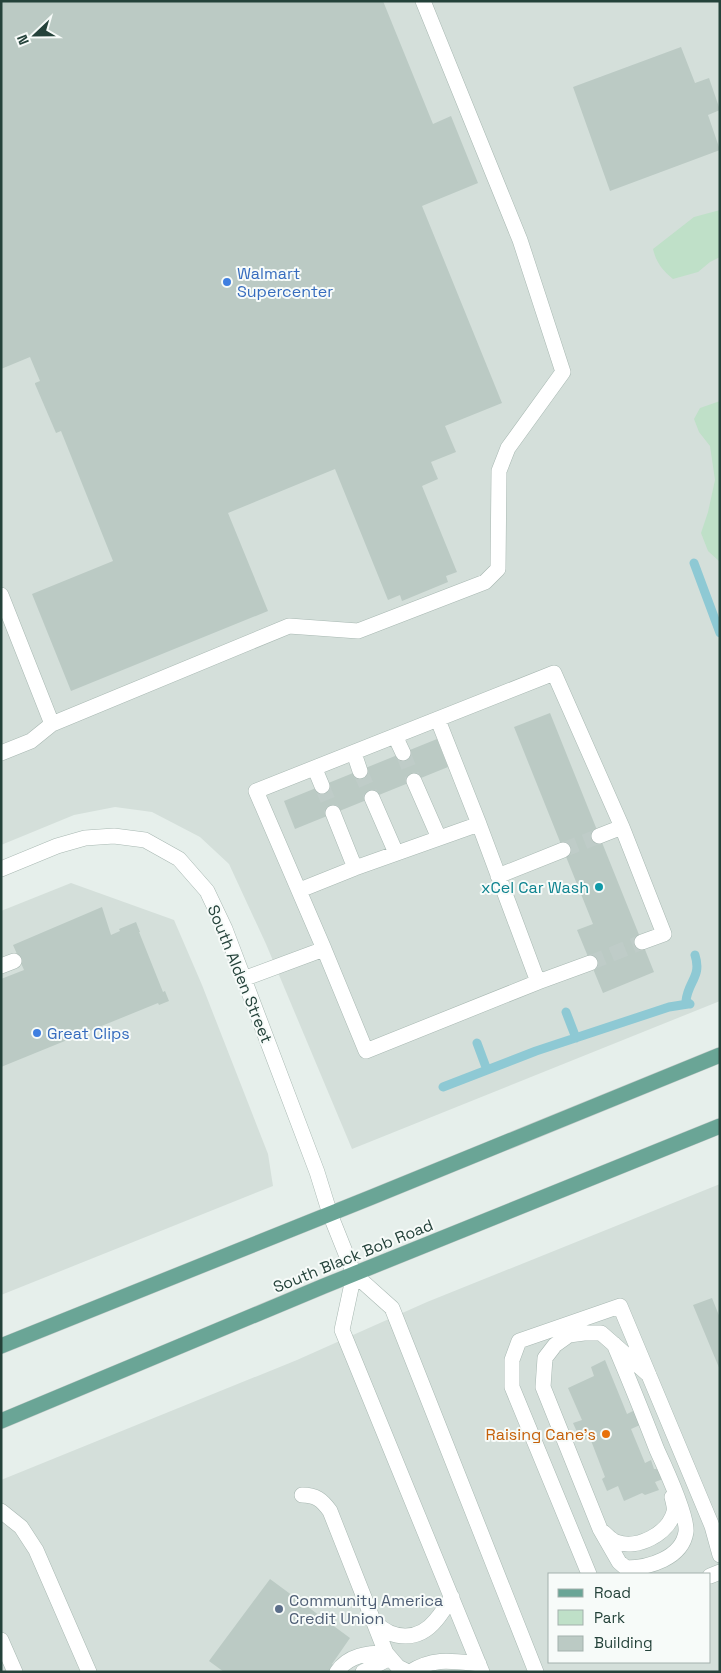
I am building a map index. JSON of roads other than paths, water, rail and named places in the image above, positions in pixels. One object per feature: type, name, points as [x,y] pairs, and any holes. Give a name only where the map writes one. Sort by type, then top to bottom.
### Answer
[{"type":"main road","points":[[1,1346],[720,1054]]},
{"type":"main road","name":"South Black Bob Road","points":[[1,1421],[354,1274],[720,1126]]},
{"type":"street","points":[[1,753],[31,741],[52,724],[288,626],[358,631],[485,582],[498,568],[499,471],[508,448],[563,372],[520,240],[423,1]]},
{"type":"street","points":[[1,595],[52,724]]},
{"type":"street","points":[[590,963],[366,1050],[300,890],[256,792],[554,673],[622,827],[664,934],[642,942]]},
{"type":"street","points":[[438,720],[538,982]]},
{"type":"street","points":[[396,736],[403,753]]},
{"type":"street","points":[[354,753],[360,771]]},
{"type":"street","points":[[315,769],[322,786]]},
{"type":"street","points":[[414,780],[439,838]]},
{"type":"street","points":[[372,798],[396,853]]},
{"type":"street","points":[[333,813],[355,868]]},
{"type":"street","points":[[300,890],[355,868],[478,824]]},
{"type":"street","points":[[599,836],[622,827]]},
{"type":"street","name":"South Alden Street","points":[[1,869],[58,846],[85,838],[114,836],[145,840],[179,859],[207,891],[225,930],[354,1274]]},
{"type":"street","points":[[498,876],[563,850]]},
{"type":"street","points":[[243,979],[324,949]]},
{"type":"street","points":[[480,1668],[342,1330],[354,1274],[392,1308],[536,1672]]},
{"type":"street","points":[[589,1573],[512,1387],[512,1360],[518,1341],[620,1306],[712,1526],[720,1555]]},
{"type":"street","points":[[614,1344],[678,1500],[687,1530],[683,1542],[676,1552],[649,1566],[626,1568],[619,1562],[600,1529],[543,1387],[545,1358],[555,1346],[569,1335],[584,1333],[601,1334],[614,1344],[649,1375]]},
{"type":"street","points":[[600,1529],[614,1542],[628,1545],[654,1536],[665,1529],[675,1511],[666,1471]]},
{"type":"street","points":[[302,1495],[313,1496],[323,1501],[330,1511],[374,1622],[399,1667]]},
{"type":"street","points":[[1,1511],[21,1527],[36,1550],[89,1672]]},
{"type":"street","points":[[374,1622],[382,1630],[396,1636],[408,1637],[420,1633],[435,1622],[452,1597]]},
{"type":"street","points":[[1,1640],[15,1672]]},
{"type":"street","points":[[337,1672],[342,1664],[364,1654],[399,1667]]},
{"type":"street","points":[[363,1672],[445,1661],[480,1668]]},
{"type":"waterway","points":[[694,563],[720,633]]},
{"type":"waterway","points":[[690,1004],[686,1001],[697,969],[695,955]]},
{"type":"waterway","points":[[443,1087],[536,1051],[669,1007],[688,1004]]},
{"type":"waterway","points":[[566,1012],[576,1038]]},
{"type":"waterway","points":[[477,1043],[487,1070]]},
{"type":"tunnel","points":[[403,753],[414,781]]},
{"type":"tunnel","points":[[360,771],[372,798]]},
{"type":"tunnel","points":[[322,786],[333,813]]},
{"type":"tunnel","points":[[563,850],[599,836]]},
{"type":"tunnel","points":[[590,963],[642,942]]},
{"type":"place","name":"Walmart Supercenter","points":[[227,282]]},
{"type":"place","name":"xCel Car Wash","points":[[599,887]]},
{"type":"place","name":"Great Clips","points":[[37,1033]]},
{"type":"place","name":"Raising Cane's","points":[[606,1434]]},
{"type":"place","name":"Community America Credit Union","points":[[279,1609]]}]
